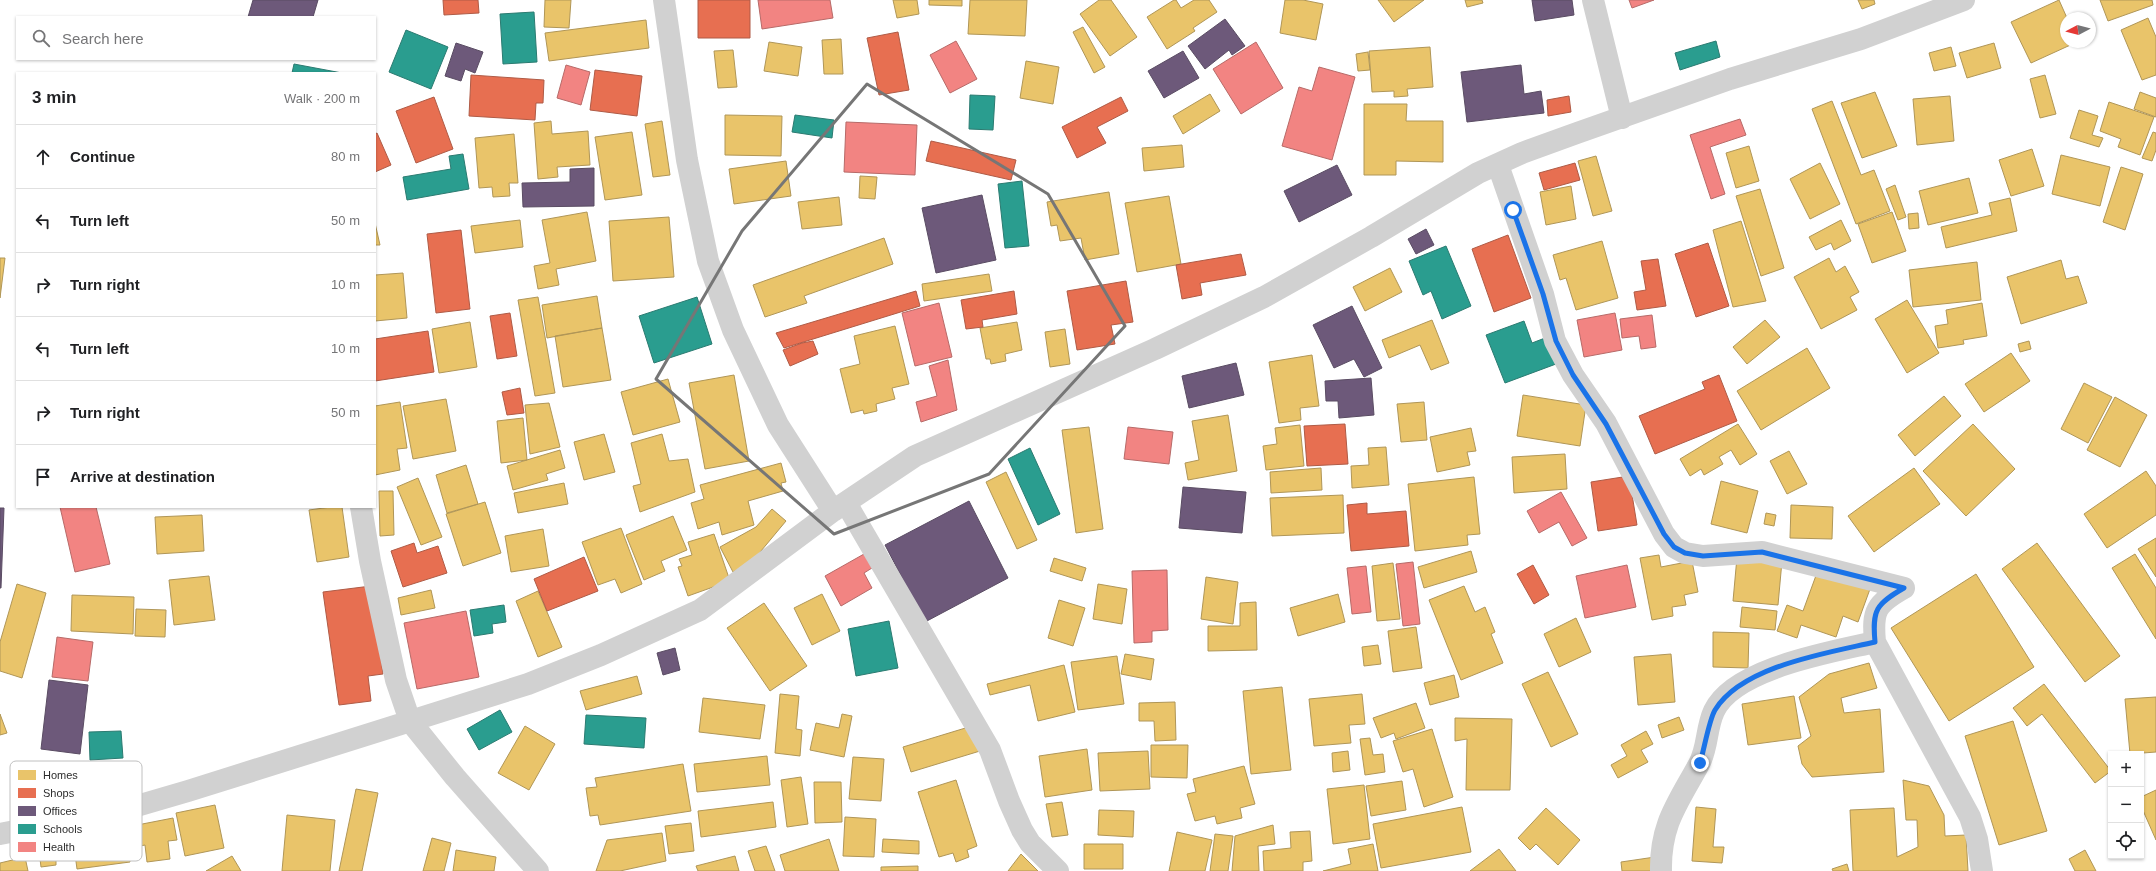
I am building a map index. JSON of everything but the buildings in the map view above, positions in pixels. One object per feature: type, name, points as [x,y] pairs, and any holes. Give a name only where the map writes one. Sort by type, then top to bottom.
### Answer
[{"type":"street","points":[[664,0],[687,160],[708,261],[733,330],[778,425],[840,507],[990,750],[1009,801],[1022,830],[1030,843],[1058,871]]},
{"type":"street","points":[[1593,0],[1622,118]]},
{"type":"street","points":[[142,804],[528,684],[601,655],[700,610],[840,507],[915,456],[1156,349],[1264,297],[1371,237],[1478,173],[1522,153],[1730,79],[1862,40],[1964,0]]},
{"type":"street","points":[[1498,165],[1543,294],[1556,341],[1573,375],[1606,424],[1664,534],[1674,547],[1685,553],[1703,556],[1762,552],[1904,588],[1884,599],[1876,614],[1873,626],[1875,642],[1970,817],[1977,839],[1982,871]]},
{"type":"street","points":[[361,508],[370,561],[396,680],[410,721],[455,777],[538,871]]},
{"type":"street","points":[[1661,871],[1661,850],[1665,829],[1684,788],[1700,763],[1714,711],[1725,696],[1738,686],[1762,672],[1820,655],[1875,642]]},
{"type":"street","points":[[0,834],[10,832]]},
{"type":"highlighted area","points":[[867,84],[1048,194],[1125,326],[989,474],[834,534],[656,379],[742,231]]},
{"type":"route","points":[[1513,210],[1543,294],[1556,341],[1573,375],[1606,424],[1664,534],[1674,547],[1685,553],[1703,556],[1762,552],[1904,588],[1884,599],[1876,614],[1873,626],[1875,642],[1820,655],[1762,672],[1738,686],[1725,696],[1714,711],[1700,763]]}]
